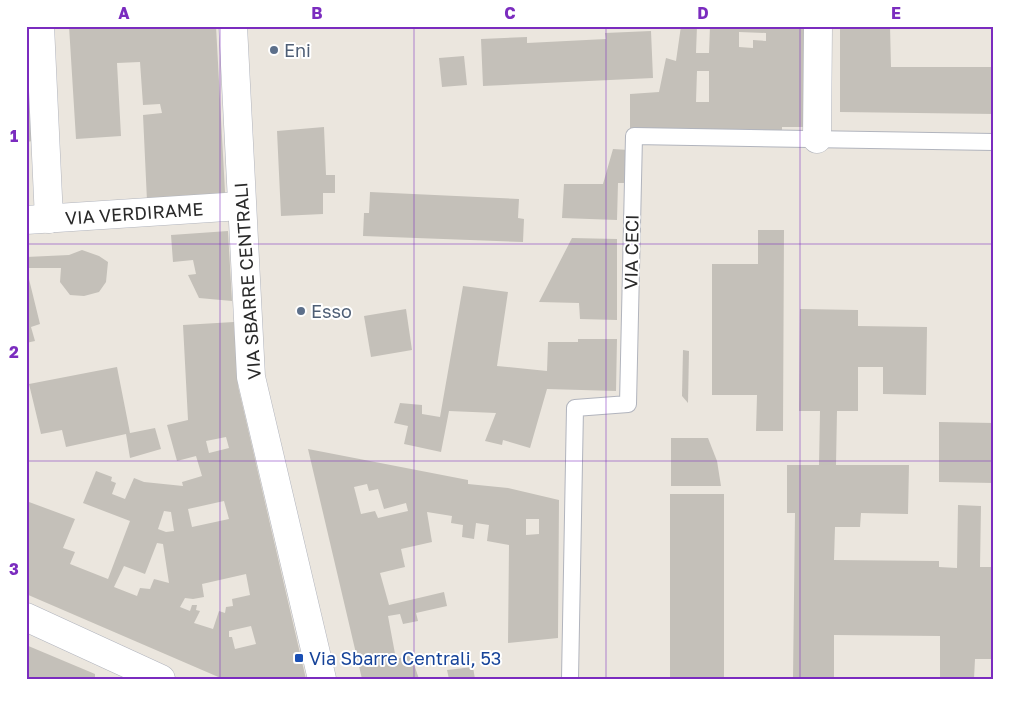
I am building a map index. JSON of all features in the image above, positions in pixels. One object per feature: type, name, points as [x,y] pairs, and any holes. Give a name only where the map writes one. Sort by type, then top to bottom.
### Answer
[{"type":"street","points":[[38,219],[40,26]]},
{"type":"street","name":"VIA SBARRE CENTRALI","points":[[233,26],[251,377],[322,679]]},
{"type":"street","points":[[817,139],[818,26]]},
{"type":"street","name":"VIA VERDIRAME","points":[[38,219],[241,206]]},
{"type":"street","points":[[26,618],[161,679]]},
{"type":"lane","name":"VIA CECI","points":[[570,679],[575,408],[628,404],[634,136],[994,142]]},
{"type":"building","points":[[69,26],[216,26],[225,192],[222,197],[147,201],[143,115],[162,113],[160,104],[143,105],[140,62],[117,63],[121,136],[76,139]]},
{"type":"building","points":[[681,26],[697,26],[696,53],[709,53],[710,26],[807,26],[804,66],[811,66],[810,127],[782,127],[782,134],[630,132],[630,94],[659,92],[666,58],[676,61]],"holes":[[[739,32],[766,33],[766,41],[753,40],[753,48],[739,47]],[[697,71],[709,71],[709,102],[696,102]]]},
{"type":"building","points":[[840,26],[890,26],[891,67],[994,67],[994,114],[840,112]]},
{"type":"building","points":[[651,31],[653,78],[483,86],[481,39],[527,37],[527,43],[606,39],[605,33]]},
{"type":"building","points":[[464,56],[467,85],[442,87],[439,58]]},
{"type":"building","points":[[26,62],[33,141],[26,142]]},
{"type":"building","points":[[324,127],[326,175],[335,175],[335,193],[323,193],[323,214],[281,216],[277,131]]},
{"type":"building","points":[[613,149],[629,150],[629,183],[618,183],[617,220],[562,218],[564,184],[603,184]]},
{"type":"building","points":[[370,192],[519,199],[518,218],[524,219],[523,242],[363,236],[364,213],[369,213]]},
{"type":"building","points":[[758,230],[784,230],[783,431],[756,431],[757,395],[712,395],[712,264],[758,264]]},
{"type":"building","points":[[228,231],[232,301],[199,298],[188,275],[196,274],[193,260],[173,262],[171,235]]},
{"type":"building","points":[[572,238],[617,239],[617,320],[580,319],[579,303],[539,302]]},
{"type":"building","points":[[82,250],[99,256],[108,262],[106,282],[99,292],[84,296],[70,295],[60,282],[61,268],[26,268],[26,257],[69,255]]},
{"type":"building","points":[[27,271],[40,324],[31,327],[35,341],[26,343]]},
{"type":"building","points":[[463,286],[508,292],[497,366],[547,371],[548,342],[578,342],[578,339],[617,339],[616,391],[547,389],[530,448],[503,440],[502,445],[485,441],[496,413],[449,411],[441,452],[404,444],[408,426],[394,423],[400,403],[422,405],[422,414],[440,417]]},
{"type":"building","points":[[406,309],[412,350],[371,357],[364,316]]},
{"type":"building","points":[[800,309],[858,310],[858,326],[927,327],[926,395],[883,394],[883,367],[858,367],[858,411],[837,411],[836,465],[909,465],[908,514],[861,513],[860,527],[835,527],[834,560],[939,561],[939,567],[957,568],[958,505],[981,506],[980,567],[994,567],[994,659],[975,659],[974,679],[940,679],[940,636],[834,635],[834,679],[793,679],[795,513],[787,513],[787,465],[819,465],[820,411],[799,411]]},
{"type":"building","points":[[234,322],[238,386],[306,679],[223,679],[26,594],[26,510],[29,502],[75,519],[63,548],[75,552],[70,564],[108,579],[130,521],[83,503],[96,471],[112,477],[111,481],[116,483],[112,494],[125,499],[134,478],[144,482],[183,486],[182,482],[202,476],[196,456],[177,461],[167,425],[188,420],[183,325]],"holes":[[[226,437],[229,448],[209,453],[206,441]],[[224,501],[229,519],[192,527],[188,509]],[[164,511],[171,512],[174,531],[166,532],[158,529]],[[157,543],[163,544],[169,583],[154,579],[150,589],[140,588],[137,596],[114,587],[124,566],[145,574]],[[246,574],[250,595],[232,599],[233,606],[226,607],[225,613],[219,611],[213,629],[194,623],[200,611],[196,610],[197,605],[192,605],[190,611],[180,607],[185,598],[204,597],[202,584]],[[251,626],[256,644],[235,649],[232,637],[229,637],[229,631]]]},
{"type":"building","points":[[683,350],[689,351],[688,403],[682,396]]},
{"type":"building","points":[[117,367],[130,433],[155,428],[161,449],[130,458],[126,434],[66,447],[62,430],[41,434],[29,384]]},
{"type":"building","points":[[939,422],[994,423],[994,483],[939,482]]},
{"type":"building","points":[[671,438],[708,438],[717,461],[721,486],[671,486]]},
{"type":"building","points":[[308,449],[468,480],[468,484],[508,488],[559,500],[558,638],[508,643],[509,545],[487,541],[489,525],[476,523],[474,539],[462,537],[463,525],[451,523],[452,516],[427,512],[432,542],[401,549],[405,567],[380,573],[389,605],[444,592],[447,606],[416,613],[418,621],[403,624],[400,614],[388,616],[396,659],[411,655],[419,679],[362,679]],"holes":[[[367,484],[369,491],[378,489],[384,509],[406,503],[408,511],[378,518],[375,511],[361,514],[354,487]],[[526,519],[539,519],[539,534],[526,535]]]},
{"type":"building","points":[[670,494],[724,494],[724,679],[670,679]]},
{"type":"building","points":[[26,645],[95,674],[95,679],[26,679]]},
{"type":"building","points":[[473,667],[475,679],[449,679],[447,670]]},
{"type":"place","name":"Eni","points":[[274,50]]},
{"type":"place","name":"Esso","points":[[301,311]]},
{"type":"place","name":"Via Sbarre Centrali, 53","points":[[299,658]]}]
